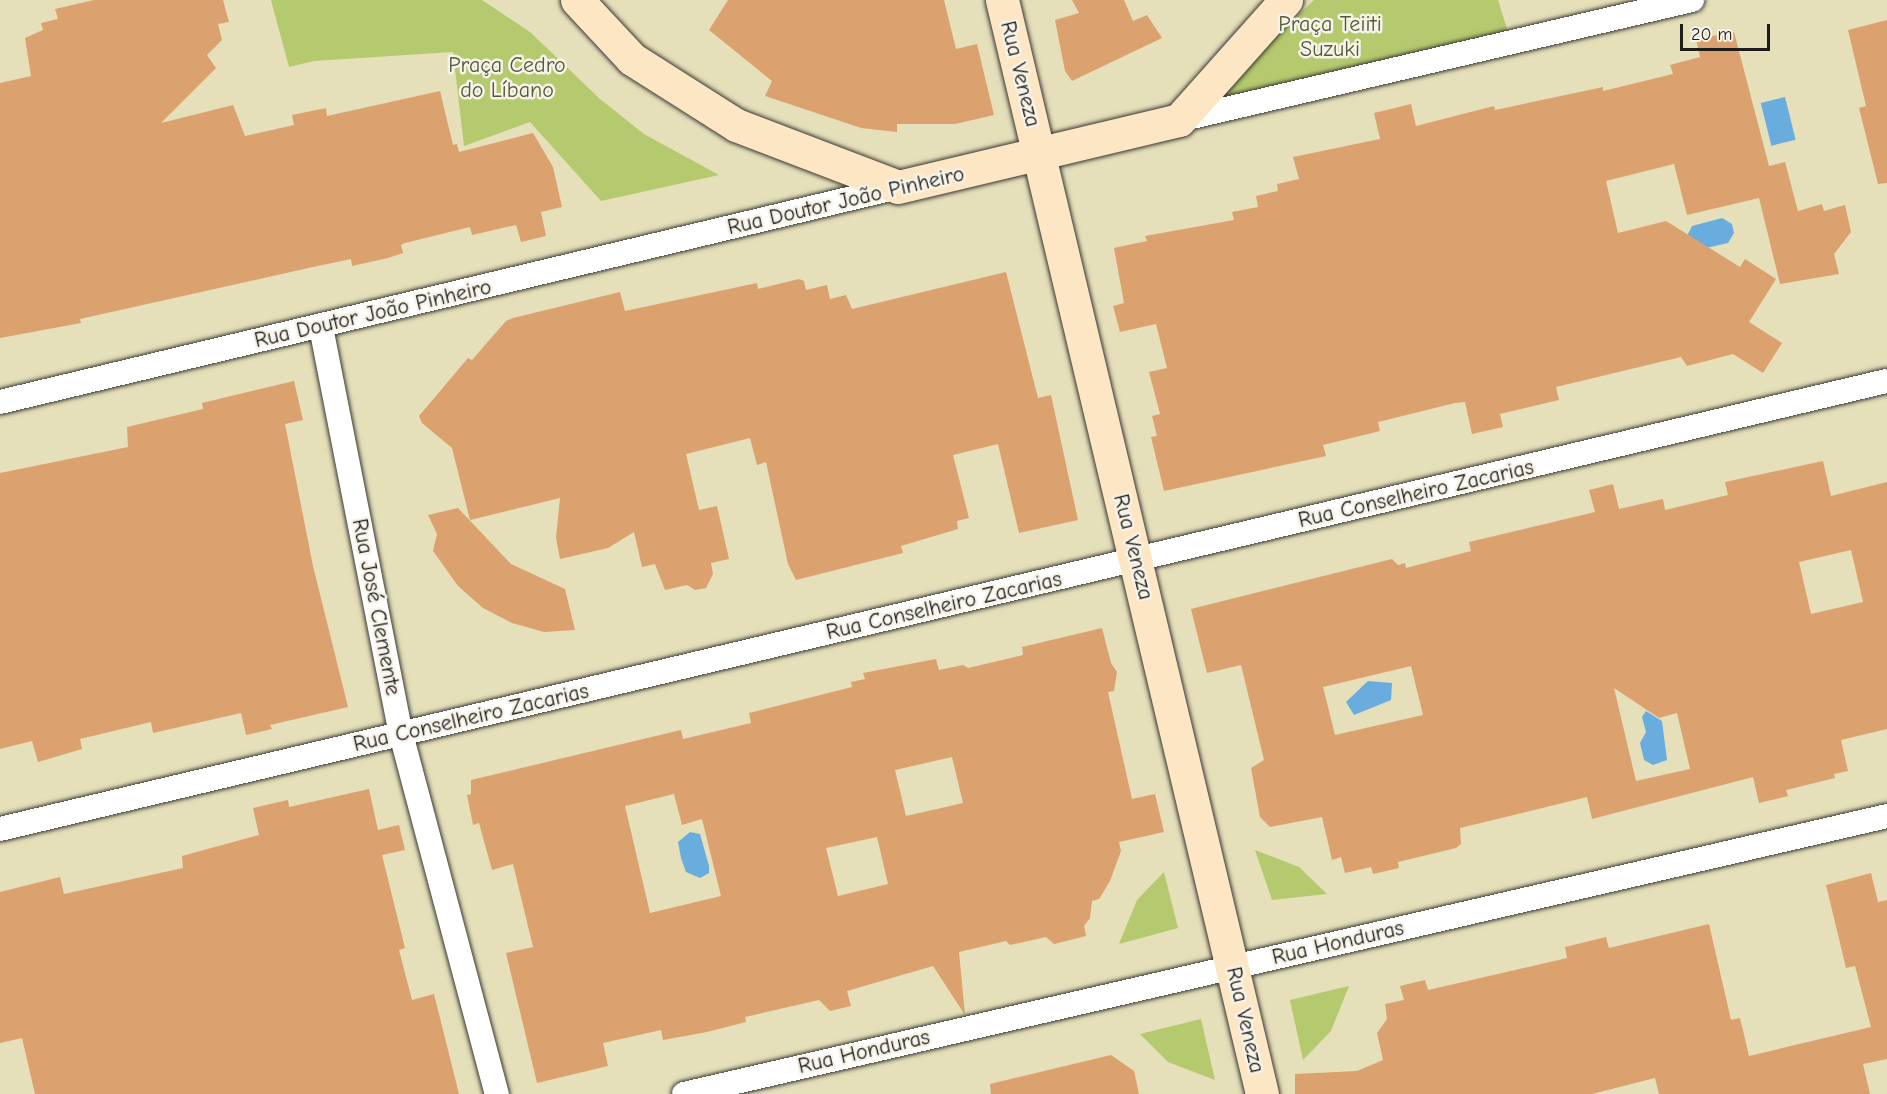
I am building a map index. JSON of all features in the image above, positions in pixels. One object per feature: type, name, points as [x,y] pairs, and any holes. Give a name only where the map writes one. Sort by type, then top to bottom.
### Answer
[{"type":"street","points":[[577,0],[633,59],[736,126],[898,187]]},
{"type":"street","name":"Rua Veneza","points":[[1002,0],[1137,560],[1262,1094]]},
{"type":"street","points":[[1179,120],[1286,0]]},
{"type":"street","name":"Rua Doutor João Pinheiro","points":[[0,402],[321,327],[898,187],[1040,156],[1179,120],[1692,0]]},
{"type":"street","name":"Rua José Clemente","points":[[321,327],[401,734],[497,1094]]},
{"type":"street","name":"Rua Conselheiro Zacarias","points":[[0,829],[1887,381]]},
{"type":"street","name":"Rua Honduras","points":[[684,1094],[1887,816]]},
{"type":"green space","name":"Praça Cedro do Líbano","points":[[271,0],[482,0],[530,32],[600,99],[644,134],[719,175],[601,201],[530,122],[464,146],[453,52],[314,61],[289,67]]},
{"type":"green space","name":"Praça Teiiti Suzuki","points":[[1314,0],[1498,0],[1508,32],[1206,104]]},
{"type":"green space","points":[[1255,850],[1299,867],[1327,894],[1272,900]]},
{"type":"green space","points":[[1164,872],[1178,928],[1119,944],[1137,900]]},
{"type":"green space","points":[[1349,986],[1331,1031],[1303,1060],[1290,1000]]},
{"type":"green space","points":[[1201,1019],[1215,1080],[1168,1062],[1140,1034]]},
{"type":"water","points":[[1785,97],[1796,140],[1771,146],[1761,103]]},
{"type":"water","points":[[1722,218],[1732,224],[1734,233],[1728,243],[1697,250],[1687,236],[1692,226]]},
{"type":"water","points":[[1368,681],[1392,683],[1391,700],[1354,715],[1346,702]]},
{"type":"water","points":[[1646,711],[1662,721],[1667,760],[1653,765],[1644,760],[1640,743],[1646,732],[1642,717]]},
{"type":"water","points":[[690,832],[700,834],[709,866],[709,873],[700,878],[686,872],[681,858],[678,842]]},
{"type":"building","points":[[94,0],[223,0],[229,22],[218,24],[222,40],[207,55],[216,68],[161,123],[233,105],[245,136],[294,125],[292,115],[326,108],[327,116],[440,91],[453,145],[457,144],[459,152],[533,133],[553,167],[562,207],[541,212],[546,236],[521,242],[516,225],[472,235],[470,227],[405,243],[401,245],[403,253],[388,258],[352,266],[351,259],[80,319],[81,323],[0,338],[0,83],[31,76],[25,38],[43,30],[41,23],[58,19],[55,9]]},
{"type":"building","points":[[728,0],[944,0],[956,49],[977,44],[994,115],[955,124],[897,124],[897,132],[861,128],[765,96],[772,81],[709,30]]},
{"type":"building","points":[[1072,0],[1124,0],[1133,21],[1147,15],[1162,38],[1072,81],[1065,71],[1055,20],[1079,13]]},
{"type":"building","points":[[1887,20],[1887,183],[1878,184],[1859,108],[1866,106],[1848,30]]},
{"type":"building","points":[[1734,32],[1769,166],[1785,162],[1798,211],[1822,204],[1824,211],[1845,205],[1851,232],[1834,254],[1839,274],[1780,284],[1759,198],[1687,215],[1674,164],[1606,181],[1618,233],[1666,221],[1740,267],[1745,259],[1776,279],[1749,322],[1782,343],[1763,373],[1733,354],[1687,366],[1681,357],[1556,387],[1559,400],[1500,414],[1503,427],[1472,434],[1465,402],[1455,403],[1378,422],[1380,431],[1323,445],[1326,456],[1164,491],[1151,437],[1157,436],[1152,416],[1160,414],[1149,372],[1167,368],[1156,324],[1120,332],[1113,306],[1124,303],[1114,248],[1147,241],[1145,236],[1234,220],[1232,212],[1258,207],[1256,196],[1278,191],[1277,184],[1299,179],[1293,157],[1380,139],[1374,113],[1411,104],[1416,126],[1494,106],[1495,110],[1603,87],[1603,91],[1673,74],[1670,65],[1700,57],[1696,39]]},
{"type":"building","points":[[1006,272],[1038,398],[1051,395],[1078,520],[1019,533],[998,444],[953,455],[969,518],[957,521],[958,529],[901,546],[903,553],[796,580],[788,564],[766,462],[757,465],[750,438],[686,454],[699,510],[717,506],[729,559],[711,563],[713,574],[706,588],[695,590],[687,585],[665,590],[655,564],[642,567],[634,532],[608,548],[560,559],[556,538],[560,498],[470,520],[452,448],[422,423],[419,416],[468,358],[472,360],[506,321],[513,318],[620,292],[625,311],[757,283],[758,289],[799,279],[804,281],[806,290],[827,285],[830,299],[846,295],[852,309]]},
{"type":"building","points":[[294,381],[303,420],[285,424],[313,566],[348,707],[270,725],[272,729],[246,735],[241,713],[153,733],[151,722],[80,739],[82,749],[38,762],[32,741],[0,749],[0,473],[128,447],[127,427],[203,409],[202,403]]},
{"type":"building","points":[[1823,461],[1831,496],[1887,482],[1887,729],[1841,740],[1848,771],[1834,774],[1835,778],[1786,790],[1788,796],[1759,803],[1753,777],[1592,819],[1587,797],[1460,828],[1461,844],[1456,848],[1398,862],[1399,868],[1373,874],[1371,867],[1345,873],[1341,857],[1332,860],[1322,817],[1270,827],[1260,817],[1251,768],[1264,760],[1241,665],[1207,673],[1191,609],[1392,559],[1398,565],[1405,563],[1406,568],[1471,551],[1469,542],[1595,512],[1589,490],[1613,484],[1619,509],[1663,499],[1665,510],[1728,495],[1725,482]],"holes":[[[1851,550],[1863,602],[1811,614],[1799,562]],[[1411,666],[1423,715],[1335,735],[1323,687]],[[1614,688],[1659,718],[1677,713],[1690,769],[1636,781]]]},
{"type":"building","points":[[458,508],[511,564],[565,589],[575,630],[544,632],[512,623],[483,608],[458,586],[433,551],[437,534],[428,515]]},
{"type":"building","points":[[1102,628],[1111,663],[1117,672],[1114,691],[1108,692],[1132,799],[1155,794],[1164,832],[1119,842],[1121,851],[1110,881],[1099,899],[1092,901],[1090,918],[1084,926],[1086,936],[1054,944],[1046,937],[1010,945],[1006,941],[959,952],[965,1015],[933,966],[847,991],[851,1006],[830,1011],[819,1000],[745,1017],[746,1022],[707,1032],[663,1040],[661,1030],[603,1043],[608,1066],[537,1083],[506,953],[533,947],[513,864],[492,870],[479,823],[473,825],[467,795],[471,794],[471,780],[681,730],[683,739],[751,723],[749,713],[852,687],[851,682],[865,679],[863,673],[936,659],[939,670],[963,665],[968,668],[1023,655],[1022,647]],"holes":[[[952,757],[963,803],[906,816],[895,770]],[[674,794],[682,825],[702,819],[721,896],[650,913],[625,806]],[[877,837],[888,884],[838,896],[826,848]]]},
{"type":"building","points":[[369,789],[378,830],[399,825],[405,850],[382,855],[405,948],[399,950],[412,1000],[434,994],[459,1094],[35,1094],[22,1038],[0,1043],[0,892],[60,877],[64,894],[183,868],[182,856],[259,835],[253,808],[288,800],[289,807]]},
{"type":"building","points":[[1871,873],[1878,902],[1887,900],[1887,1059],[1863,1064],[1870,1094],[1659,1094],[1655,1078],[1592,1094],[1295,1094],[1295,1074],[1357,1071],[1383,1060],[1377,1033],[1387,1019],[1385,1004],[1404,1000],[1400,986],[1425,980],[1428,990],[1567,958],[1565,947],[1606,937],[1609,948],[1709,924],[1731,1020],[1740,1018],[1749,1056],[1871,1027],[1855,966],[1846,968],[1826,885]]},
{"type":"building","points":[[1111,1055],[1134,1071],[1139,1094],[991,1094],[990,1084]]}]
